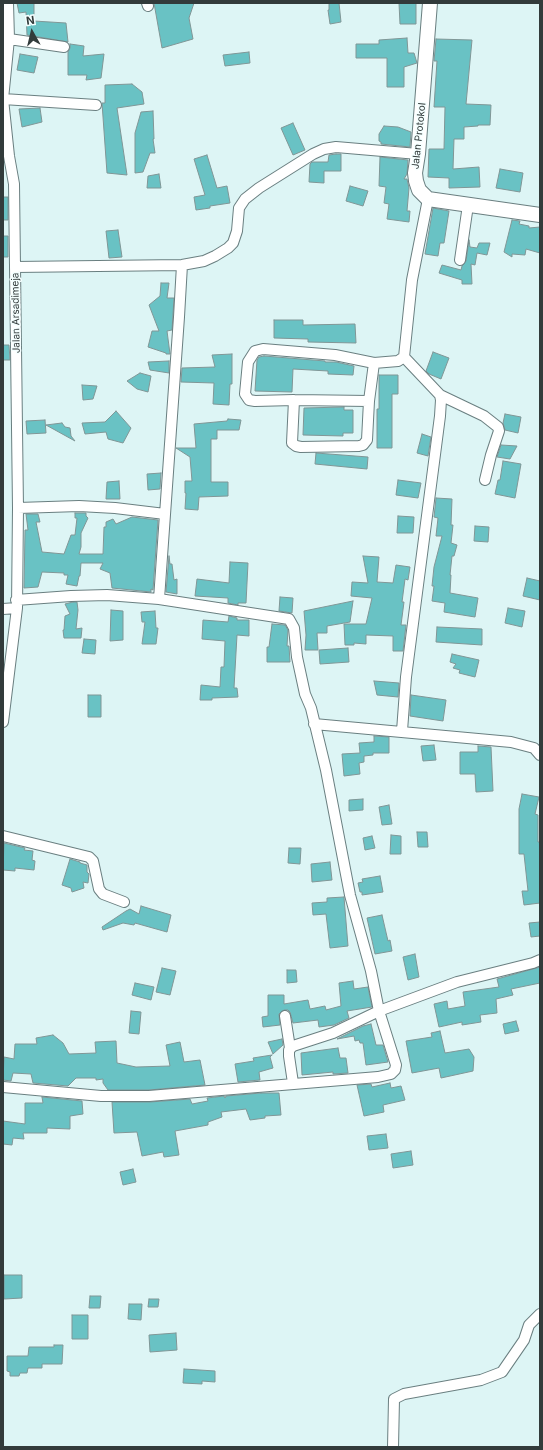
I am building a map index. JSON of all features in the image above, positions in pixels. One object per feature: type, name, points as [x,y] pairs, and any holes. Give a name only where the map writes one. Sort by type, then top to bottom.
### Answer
[{"type":"street","points":[[8,3],[9,39],[3,99],[9,156],[14,184],[15,267]]},
{"type":"street","name":"Jalan Protokol","points":[[428,199],[419,190],[415,174],[418,154],[430,3]]},
{"type":"street","points":[[9,39],[64,47]]},
{"type":"street","points":[[3,99],[96,105]]},
{"type":"street","name":"Jalan Arsadimeja","points":[[3,722],[16,604],[18,508],[15,267],[182,265],[204,261],[228,248],[236,237],[239,208],[245,199],[259,188],[313,154],[324,149],[336,147],[418,154]]},
{"type":"street","points":[[404,358],[412,280],[428,199],[540,215]]},
{"type":"street","points":[[460,260],[468,205]]},
{"type":"street","points":[[159,599],[182,265]]},
{"type":"street","points":[[369,401],[249,400],[245,394],[248,362],[255,351],[263,349],[335,355],[374,363],[398,361],[404,358]]},
{"type":"street","points":[[404,358],[440,395],[484,416],[498,428],[498,434],[485,480]]},
{"type":"street","points":[[294,400],[292,443],[301,447],[363,445],[366,440],[374,363]]},
{"type":"street","points":[[402,732],[406,677],[440,416],[440,395]]},
{"type":"street","points":[[18,508],[79,506],[115,508],[166,514]]},
{"type":"street","points":[[3,609],[16,604],[71,596],[107,595],[159,599],[289,619],[294,628],[300,670],[326,770],[350,895],[371,970],[379,1011],[395,1060],[396,1070],[389,1075],[378,1077],[149,1096],[101,1096],[3,1087]]},
{"type":"street","points":[[314,724],[511,742],[534,748],[540,755]]},
{"type":"street","points":[[3,836],[89,857],[93,861],[99,889],[103,894],[124,902]]},
{"type":"street","points":[[290,1048],[333,1033],[379,1011],[457,982],[540,960]]},
{"type":"street","points":[[285,1016],[293,1083]]},
{"type":"street","points":[[393,1447],[394,1399],[404,1394],[481,1380],[502,1372],[524,1340],[529,1325],[540,1314]]},
{"type":"building","points":[[17,3],[34,3],[34,21],[66,23],[68,42],[27,35],[26,12],[19,13]]},
{"type":"building","points":[[154,3],[194,3],[189,18],[193,39],[162,48]]},
{"type":"building","points":[[329,3],[339,3],[341,22],[330,24],[328,10]]},
{"type":"building","points":[[399,3],[416,3],[416,24],[400,24]]},
{"type":"building","points":[[407,38],[408,53],[414,53],[417,63],[404,67],[404,87],[387,87],[387,58],[356,58],[356,44],[379,44],[379,40]]},
{"type":"building","points":[[436,39],[472,40],[466,104],[491,105],[490,125],[464,127],[464,139],[454,139],[453,169],[479,167],[480,187],[449,188],[449,178],[428,177],[429,149],[444,149],[445,107],[434,107],[437,61],[434,61]]},
{"type":"building","points":[[70,44],[84,46],[83,56],[104,54],[101,78],[86,80],[87,75],[68,75],[68,52]]},
{"type":"building","points":[[249,52],[250,63],[225,66],[223,55]]},
{"type":"building","points":[[20,54],[38,57],[34,73],[17,70]]},
{"type":"building","points":[[132,84],[142,92],[144,104],[117,108],[127,175],[107,173],[102,103],[105,103],[105,85]]},
{"type":"building","points":[[40,108],[42,122],[22,127],[19,109]]},
{"type":"building","points":[[153,111],[153,139],[155,153],[150,153],[143,172],[135,173],[135,133],[141,112]]},
{"type":"building","points":[[293,123],[305,150],[293,155],[281,128]]},
{"type":"building","points":[[384,126],[398,127],[411,132],[410,147],[381,144],[379,141],[379,134]]},
{"type":"building","points":[[341,154],[341,171],[324,171],[324,183],[309,182],[310,164],[312,162],[328,162],[329,155]]},
{"type":"building","points":[[207,155],[217,188],[227,186],[230,203],[196,210],[194,197],[205,195],[194,159]]},
{"type":"building","points":[[380,157],[408,160],[407,174],[404,179],[407,179],[409,188],[407,211],[410,211],[409,222],[387,219],[389,204],[384,203],[386,187],[379,186]]},
{"type":"building","points":[[500,169],[523,173],[520,192],[496,188]]},
{"type":"building","points":[[159,174],[161,188],[147,188],[148,176]]},
{"type":"building","points":[[350,186],[368,191],[363,206],[346,201]]},
{"type":"building","points":[[3,197],[8,197],[8,220],[3,220]]},
{"type":"building","points":[[433,208],[449,211],[444,243],[440,243],[438,256],[425,254]]},
{"type":"building","points":[[512,220],[520,221],[519,224],[529,226],[529,228],[540,227],[540,253],[526,249],[525,255],[512,254],[512,257],[504,252]]},
{"type":"building","points":[[118,230],[122,257],[109,258],[106,231]]},
{"type":"building","points":[[3,236],[8,236],[8,257],[3,257]]},
{"type":"building","points":[[469,240],[470,247],[477,248],[479,243],[490,243],[487,255],[477,253],[475,265],[471,264],[472,284],[462,284],[462,280],[439,273],[442,265],[461,270],[466,261]]},
{"type":"building","points":[[161,283],[169,283],[167,298],[174,298],[172,330],[167,331],[170,354],[166,354],[148,347],[152,331],[159,331],[149,305],[160,296]]},
{"type":"building","points":[[274,320],[303,320],[303,325],[355,324],[356,343],[308,342],[308,339],[274,338]]},
{"type":"building","points":[[3,345],[9,345],[10,360],[3,360]]},
{"type":"building","points":[[433,352],[449,358],[441,379],[429,374],[426,371]]},
{"type":"building","points":[[232,354],[232,384],[230,384],[229,405],[213,404],[214,383],[181,382],[182,368],[215,367],[212,355]]},
{"type":"building","points":[[264,356],[336,362],[354,366],[353,375],[328,374],[328,371],[293,369],[292,392],[255,391],[257,360],[259,357]]},
{"type":"building","points":[[169,361],[169,373],[150,370],[148,362]]},
{"type":"building","points":[[140,373],[151,376],[148,392],[137,389],[127,381]]},
{"type":"building","points":[[379,375],[398,375],[398,394],[392,394],[392,448],[377,448]]},
{"type":"building","points":[[82,385],[97,386],[93,399],[83,400]]},
{"type":"building","points":[[344,407],[344,410],[353,410],[353,433],[343,433],[343,436],[303,435],[304,408]]},
{"type":"building","points":[[116,411],[131,428],[123,443],[108,439],[106,432],[85,434],[82,423],[105,422]]},
{"type":"building","points":[[505,414],[521,417],[518,433],[505,430],[503,423]]},
{"type":"building","points":[[228,419],[241,420],[239,430],[217,430],[217,439],[211,439],[211,482],[228,482],[228,496],[199,497],[198,510],[185,509],[185,481],[192,481],[190,457],[176,448],[196,448],[194,424],[227,421]]},
{"type":"building","points":[[45,420],[46,433],[27,434],[26,421]]},
{"type":"building","points":[[62,423],[65,427],[70,428],[71,436],[75,441],[46,425]]},
{"type":"building","points":[[422,434],[431,437],[428,456],[417,453]]},
{"type":"building","points":[[501,445],[517,446],[510,459],[497,457]]},
{"type":"building","points":[[316,453],[368,457],[367,469],[315,464]]},
{"type":"building","points":[[503,461],[521,464],[515,498],[495,494],[498,480],[500,480]]},
{"type":"building","points":[[161,473],[160,489],[148,490],[147,474]]},
{"type":"building","points":[[398,480],[421,483],[418,498],[396,495]]},
{"type":"building","points":[[119,481],[120,499],[106,499],[107,482]]},
{"type":"building","points":[[436,498],[452,499],[451,525],[453,525],[451,543],[457,545],[454,556],[452,556],[450,593],[478,598],[475,617],[444,612],[445,603],[432,601],[434,567],[442,536],[436,536],[438,518],[434,517]]},
{"type":"building","points":[[75,513],[86,513],[88,518],[81,533],[81,547],[79,554],[103,554],[104,527],[106,527],[106,522],[113,519],[116,524],[132,517],[158,520],[153,590],[151,589],[151,592],[112,588],[110,573],[100,569],[103,563],[81,563],[80,576],[77,586],[66,584],[68,575],[64,575],[64,573],[42,572],[38,587],[24,588],[25,530],[28,530],[26,514],[38,514],[40,522],[36,522],[42,552],[64,554],[71,535],[75,535],[77,518],[75,518]]},
{"type":"building","points":[[398,516],[414,517],[413,533],[397,533]]},
{"type":"building","points":[[475,526],[489,527],[488,542],[474,541]]},
{"type":"building","points":[[169,556],[170,564],[172,564],[174,580],[177,579],[177,594],[166,592]]},
{"type":"building","points":[[363,556],[379,557],[377,582],[393,583],[396,565],[410,567],[408,580],[405,579],[402,602],[404,602],[401,625],[406,625],[403,651],[393,651],[393,636],[366,635],[366,644],[354,643],[354,645],[345,645],[344,624],[366,624],[372,598],[351,596],[352,582],[368,583]]},
{"type":"building","points":[[230,562],[248,563],[246,603],[238,603],[238,605],[228,603],[228,598],[195,596],[197,579],[229,583]]},
{"type":"building","points":[[527,578],[540,581],[540,600],[523,596]]},
{"type":"building","points":[[280,597],[293,598],[292,613],[279,611]]},
{"type":"building","points":[[353,601],[350,622],[327,626],[327,633],[317,633],[318,650],[305,650],[306,635],[304,611]]},
{"type":"building","points":[[77,602],[78,610],[76,629],[82,628],[81,638],[64,638],[63,630],[65,616],[70,614],[65,604]]},
{"type":"building","points":[[508,608],[525,611],[522,627],[505,623]]},
{"type":"building","points":[[111,610],[123,611],[123,640],[110,641]]},
{"type":"building","points":[[155,611],[156,628],[158,628],[156,644],[142,644],[145,622],[142,622],[141,612]]},
{"type":"building","points":[[229,616],[237,618],[237,620],[249,620],[249,636],[237,635],[234,688],[237,688],[238,697],[200,700],[201,685],[220,687],[221,667],[224,667],[225,641],[202,639],[203,620],[228,622]]},
{"type":"building","points":[[272,624],[285,625],[288,630],[287,646],[289,646],[290,662],[267,662],[267,647],[269,647]]},
{"type":"building","points":[[437,627],[482,629],[482,645],[436,642]]},
{"type":"building","points":[[84,639],[96,640],[95,654],[82,653]]},
{"type":"building","points":[[348,648],[349,662],[320,664],[319,650]]},
{"type":"building","points":[[452,654],[479,660],[475,677],[459,673],[460,670],[453,668],[456,664],[450,662]]},
{"type":"building","points":[[374,681],[399,683],[398,697],[377,695]]},
{"type":"building","points":[[88,695],[101,695],[101,717],[88,717]]},
{"type":"building","points":[[411,695],[446,700],[443,721],[410,716]]},
{"type":"building","points":[[374,736],[389,737],[389,753],[373,753],[373,755],[364,756],[364,762],[359,763],[360,774],[344,776],[342,754],[360,753],[359,743],[374,742]]},
{"type":"building","points":[[434,745],[436,760],[423,761],[421,746]]},
{"type":"building","points":[[478,746],[491,747],[493,791],[476,792],[475,774],[460,774],[460,752],[478,752]]},
{"type":"building","points":[[522,794],[539,797],[535,814],[538,815],[538,842],[540,842],[540,903],[524,905],[522,891],[528,891],[524,854],[519,854],[519,809]]},
{"type":"building","points":[[363,799],[363,810],[349,811],[349,800]]},
{"type":"building","points":[[389,805],[392,824],[382,825],[379,807]]},
{"type":"building","points":[[417,832],[427,832],[428,847],[418,847]]},
{"type":"building","points":[[391,835],[401,836],[401,854],[390,854]]},
{"type":"building","points":[[372,836],[375,848],[365,850],[363,838]]},
{"type":"building","points":[[4,843],[25,848],[24,850],[33,851],[32,860],[35,861],[34,870],[15,868],[15,871],[3,870]]},
{"type":"building","points":[[289,848],[301,848],[300,864],[288,863]]},
{"type":"building","points":[[70,859],[87,865],[87,872],[89,874],[88,883],[83,882],[84,888],[72,892],[71,888],[62,885]]},
{"type":"building","points":[[330,862],[332,880],[312,882],[311,864]]},
{"type":"building","points":[[380,876],[383,892],[362,895],[358,883],[363,882],[362,879]]},
{"type":"building","points":[[344,897],[348,946],[330,948],[326,914],[313,915],[312,903],[327,902],[327,898]]},
{"type":"building","points":[[141,906],[171,915],[167,932],[135,923],[134,925],[123,923],[103,930],[102,927],[130,909],[139,914]]},
{"type":"building","points":[[382,915],[392,951],[375,954],[367,918]]},
{"type":"building","points":[[540,922],[540,936],[531,937],[529,923]]},
{"type":"building","points":[[415,954],[419,977],[408,980],[403,957]]},
{"type":"building","points":[[540,967],[540,983],[511,989],[513,995],[496,999],[497,1013],[480,1015],[481,1022],[462,1025],[462,1022],[439,1027],[434,1004],[447,1001],[448,1009],[465,1006],[463,992],[499,987],[497,979]]},
{"type":"building","points":[[162,968],[176,971],[170,995],[156,992]]},
{"type":"building","points":[[287,970],[296,970],[297,982],[287,983]]},
{"type":"building","points":[[353,981],[354,989],[368,987],[372,1007],[347,1011],[349,1018],[334,1025],[319,1027],[318,1020],[293,1023],[290,1012],[288,1010],[284,1010],[279,1014],[280,1025],[263,1027],[262,1017],[268,1016],[268,995],[284,995],[284,1004],[308,1000],[310,1009],[325,1006],[326,1010],[341,1006],[339,983]]},
{"type":"building","points":[[135,983],[154,987],[151,1000],[132,995]]},
{"type":"building","points":[[131,1011],[141,1012],[139,1034],[129,1033]]},
{"type":"building","points":[[516,1021],[519,1031],[505,1034],[503,1024]]},
{"type":"building","points":[[371,1024],[376,1045],[383,1045],[388,1062],[366,1065],[363,1043],[360,1043],[359,1040],[355,1041],[354,1036],[337,1039],[363,1026]]},
{"type":"building","points":[[440,1031],[445,1053],[469,1049],[474,1057],[473,1071],[441,1078],[439,1068],[412,1073],[406,1041],[432,1037],[431,1033]]},
{"type":"building","points":[[53,1035],[63,1043],[69,1054],[96,1053],[95,1042],[116,1041],[117,1063],[136,1067],[170,1066],[166,1045],[180,1042],[184,1062],[200,1060],[205,1085],[149,1090],[108,1090],[103,1083],[103,1079],[96,1080],[96,1078],[76,1078],[68,1086],[33,1083],[31,1074],[13,1073],[11,1081],[3,1080],[4,1057],[14,1059],[15,1044],[37,1044],[36,1038]]},
{"type":"building","points":[[282,1039],[283,1045],[273,1054],[268,1042]]},
{"type":"building","points":[[338,1048],[340,1058],[346,1058],[348,1073],[333,1074],[333,1072],[302,1075],[301,1053]]},
{"type":"building","points":[[272,1055],[270,1057],[273,1068],[259,1072],[260,1080],[238,1082],[235,1064],[254,1061],[253,1058]]},
{"type":"building","points":[[390,1083],[391,1088],[401,1086],[405,1100],[383,1105],[384,1112],[364,1116],[357,1085],[371,1084],[372,1087]]},
{"type":"building","points":[[279,1093],[281,1115],[265,1116],[265,1118],[250,1120],[246,1109],[221,1112],[222,1117],[208,1122],[208,1125],[175,1131],[179,1155],[164,1157],[163,1152],[142,1156],[137,1132],[114,1133],[112,1102],[150,1102],[190,1099],[192,1104],[208,1101],[207,1098],[224,1096],[225,1098],[226,1096]]},
{"type":"building","points":[[42,1097],[82,1101],[83,1114],[70,1116],[70,1129],[47,1128],[47,1133],[23,1133],[24,1139],[13,1138],[12,1145],[3,1144],[3,1121],[25,1124],[25,1103],[43,1103]]},
{"type":"building","points":[[386,1134],[388,1148],[369,1150],[367,1136]]},
{"type":"building","points":[[411,1151],[413,1165],[393,1168],[391,1154]]},
{"type":"building","points":[[133,1169],[136,1182],[123,1185],[120,1172]]},
{"type":"building","points":[[4,1275],[22,1275],[22,1298],[4,1299]]},
{"type":"building","points":[[90,1296],[101,1296],[100,1308],[89,1308]]},
{"type":"building","points":[[149,1299],[159,1299],[158,1307],[148,1307]]},
{"type":"building","points":[[129,1304],[142,1304],[141,1320],[128,1319]]},
{"type":"building","points":[[72,1315],[88,1315],[88,1339],[72,1339]]},
{"type":"building","points":[[176,1333],[177,1350],[150,1352],[149,1335]]},
{"type":"building","points":[[54,1345],[63,1345],[62,1364],[42,1364],[42,1368],[28,1368],[27,1373],[20,1373],[19,1376],[10,1376],[10,1372],[7,1371],[7,1356],[28,1356],[29,1347],[54,1347]]},
{"type":"building","points":[[184,1369],[215,1371],[215,1382],[202,1381],[202,1384],[183,1383]]}]
